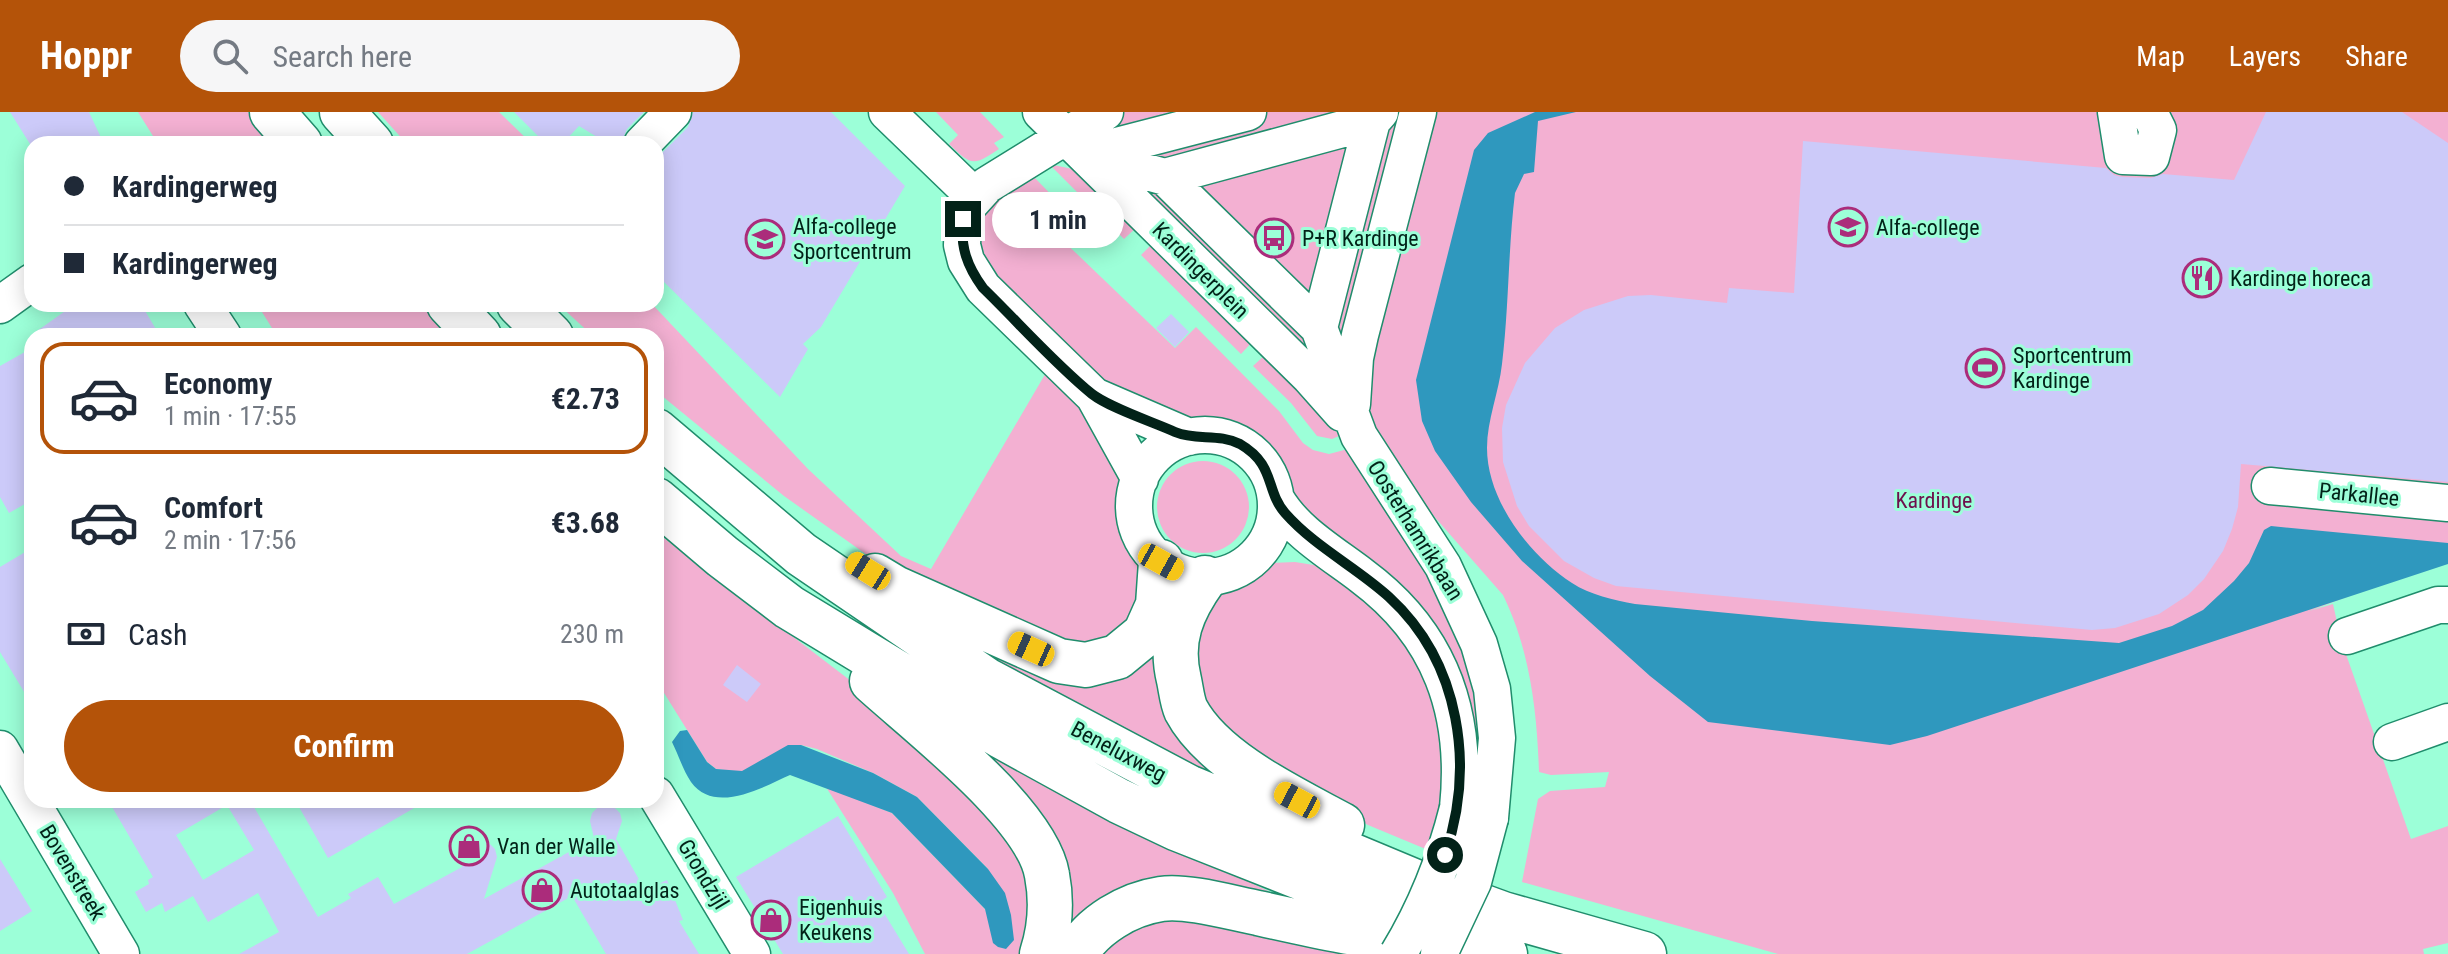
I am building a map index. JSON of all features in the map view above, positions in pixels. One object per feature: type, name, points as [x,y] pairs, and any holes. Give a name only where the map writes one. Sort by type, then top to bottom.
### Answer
[{"type":"highway","points":[[272,112],[293,136]]},
{"type":"highway","points":[[342,112],[364,136]]},
{"type":"highway","points":[[456,312],[472,328]]},
{"type":"highway","points":[[527,312],[543,328]]},
{"type":"highway","points":[[668,442],[895,588],[1059,661],[1086,665],[1117,657],[1145,634],[1158,605],[1161,562]]},
{"type":"highway","name":"Beneluxweg","points":[[668,442],[801,554],[986,680],[1188,787],[1418,883],[1503,914],[1644,954]]},
{"type":"highway","name":"Beneluxweg","points":[[664,507],[789,607],[1001,736],[1119,801],[1178,829],[1473,951]]},
{"type":"highway","points":[[1205,578],[1179,620],[1174,662],[1186,709],[1216,748],[1272,787],[1394,854],[1509,898],[1589,937]]},
{"type":"highway","points":[[789,607],[998,794],[1029,834],[1047,872],[1049,914],[1042,954]]},
{"type":"highway","points":[[1076,954],[1101,924],[1134,907],[1163,898],[1209,903],[1378,939],[1473,951]]},
{"type":"street","points":[[650,136],[673,112]]},
{"type":"street","points":[[887,112],[974,196]]},
{"type":"street","points":[[1105,112],[1000,175],[974,196],[967,207],[961,232],[966,261],[973,275],[1094,396],[1140,479]]},
{"type":"street","points":[[1064,134],[1248,112]]},
{"type":"street","points":[[2116,112],[2123,156],[2151,157],[2158,130],[2149,112]]},
{"type":"street","points":[[1165,177],[1397,118]]},
{"type":"street","points":[[1356,430],[1352,382],[1397,118]]},
{"type":"street","points":[[1323,341],[1397,118]]},
{"type":"street","name":"Kardingerplein","points":[[1064,134],[1165,177],[1323,341],[1356,430]]},
{"type":"street","name":"Kardingerplein","points":[[1064,134],[1310,377],[1356,430]]},
{"type":"street","points":[[0,305],[24,288]]},
{"type":"street","points":[[1284,351],[1360,335]]},
{"type":"street","points":[[1094,396],[1189,437],[1214,437],[1239,444],[1264,466],[1284,512],[1330,554],[1389,597],[1436,660],[1448,686],[1455,713],[1461,777],[1474,813],[1439,872],[1398,954]]},
{"type":"street","name":"Oosterhamrikbaan","points":[[1356,430],[1443,566],[1479,644],[1492,689],[1497,738],[1474,813],[1473,951]]},
{"type":"street","points":[[1189,437],[1159,452],[1140,479],[1134,509],[1136,524],[1142,539],[1161,562],[1182,574],[1205,578],[1241,568],[1256,556],[1273,529],[1276,499]]},
{"type":"street","name":"Parkallee","points":[[2270,486],[2448,503]]},
{"type":"street","points":[[1256,556],[1272,552],[1330,554]]},
{"type":"street","points":[[2347,636],[2438,605],[2448,605]]},
{"type":"street","points":[[2392,742],[2448,722]]},
{"type":"street","name":"Bovenstreek","points":[[0,749],[24,790]]},
{"type":"street","name":"Bovenstreek","points":[[35,808],[121,954]]},
{"type":"street","name":"Grondzijl","points":[[664,808],[752,954]]},
{"type":"green space","points":[[138,112],[248,112],[270,136],[153,136]]},
{"type":"green space","points":[[378,112],[499,112],[524,136],[400,136]]},
{"type":"green space","points":[[936,112],[980,112],[1004,137],[994,143],[999,149],[978,161],[968,160],[949,144],[958,135]]},
{"type":"green space","name":"Kardinge","points":[[1080,112],[2448,112],[2448,559],[2309,611],[2333,604],[2341,640],[2411,839],[2448,826],[2448,943],[2423,949],[2424,954],[1778,954],[1522,882],[1538,799],[1550,791],[1605,787],[1609,772],[1551,775],[1539,772],[1526,659],[1503,595]]},
{"type":"green space","points":[[1049,164],[1077,170],[1138,226],[1124,239]]},
{"type":"green space","points":[[1034,177],[1069,213],[1052,230],[1175,348],[1196,327],[1279,411],[1303,443],[1313,450],[1329,454],[1348,449],[1418,558],[1449,616],[1471,676],[1481,762],[1475,763],[1472,721],[1283,486],[1260,451],[1233,433],[1179,418],[1120,393],[1043,326],[986,264],[978,248],[980,215],[995,200]]},
{"type":"green space","points":[[1154,242],[1253,341],[1241,354],[1141,255]]},
{"type":"green space","points":[[262,312],[427,312],[443,328],[272,328]]},
{"type":"green space","points":[[567,312],[660,312],[808,469],[901,556],[931,569],[1047,371],[1112,444],[1125,475],[1124,509],[1131,535],[1148,570],[1125,634],[1074,652],[922,594],[784,496],[664,398],[664,328],[584,328]]},
{"type":"green space","points":[[1266,354],[1330,421],[1339,436],[1332,439],[1317,436],[1291,403],[1253,366]]},
{"type":"green space","points":[[1203,461],[1221,464],[1236,474],[1246,489],[1249,507],[1246,525],[1236,540],[1221,550],[1203,553],[1185,550],[1170,540],[1160,525],[1157,507],[1160,489],[1170,474],[1185,464]]},
{"type":"green space","points":[[664,538],[902,720],[1027,848],[1034,954],[925,954],[893,893],[826,787],[892,813],[985,909],[989,920],[988,869],[917,797],[873,773],[801,745],[787,746],[742,772],[716,769],[707,762],[664,693]]},
{"type":"green space","points":[[1295,562],[1320,566],[1359,589],[1419,660],[1439,719],[1444,790],[1428,850],[1368,825],[1313,796],[1211,723],[1188,648],[1222,586],[1271,563]]},
{"type":"green space","points":[[923,616],[1037,666],[1153,637],[1165,671],[1286,810],[1100,724]]},
{"type":"green space","points":[[927,714],[1126,824],[1279,896],[1189,888],[1067,952],[1060,902]]},
{"type":"green space","points":[[1181,909],[1377,954],[1090,954],[1129,920]]},
{"type":"water","points":[[1535,112],[1576,112],[1538,121],[1534,172],[1524,174],[1515,193],[1502,364],[1487,448],[1494,487],[1513,524],[1541,557],[1579,587],[1635,604],[1812,621],[2119,643],[2172,626],[2203,610],[2249,563],[2264,530],[2271,526],[2448,543],[2448,564],[1927,736],[1890,745],[1708,722],[1650,676],[1522,561],[1471,502],[1435,451],[1422,421],[1416,380],[1474,150],[1488,133]]},
{"type":"water","points":[[687,730],[707,762],[716,769],[742,771],[788,745],[801,745],[873,773],[917,797],[988,869],[1005,893],[1014,940],[1006,949],[993,943],[985,909],[892,813],[790,775],[739,795],[713,797],[701,792],[688,777],[672,742],[680,731]]},
{"type":"building","points":[[10,112],[89,112],[100,136],[25,136]]},
{"type":"building","points":[[514,112],[644,112],[624,136],[595,136],[579,126],[570,136],[538,136]]},
{"type":"building","name":"Alfa-college Sportcentrum","points":[[693,112],[831,112],[905,186],[821,327],[803,344],[808,349],[780,397],[664,282],[664,151],[688,127]]},
{"type":"building","name":"Sportcentrum Kardinge","points":[[2266,112],[2402,112],[2448,143],[2448,482],[2241,464],[2238,507],[2232,529],[2223,551],[2204,579],[2188,595],[2159,614],[2115,628],[2092,630],[1616,586],[1564,561],[1529,526],[1517,506],[1503,462],[1502,428],[1506,405],[1525,363],[1555,328],[1584,310],[1628,296],[1651,295],[1727,303],[1729,288],[1794,293],[1803,141],[2106,168],[2122,177],[2151,178],[2163,174],[2234,180]]},
{"type":"building","points":[[64,312],[146,312],[155,328],[41,328]]},
{"type":"building","points":[[1171,314],[1189,332],[1175,347],[1156,328]]},
{"type":"building","points":[[24,352],[24,505],[9,513],[0,497],[0,366]]},
{"type":"building","points":[[24,553],[24,692],[0,652],[0,567]]},
{"type":"building","points":[[737,665],[761,684],[747,702],[723,685]]},
{"type":"building","points":[[113,808],[222,808],[176,835],[203,880],[254,850],[229,808],[255,808],[318,917],[351,898],[348,894],[378,877],[394,904],[462,867],[467,848],[481,841],[495,849],[497,857],[484,899],[594,838],[590,821],[592,813],[597,808],[615,808],[622,821],[616,839],[645,890],[667,880],[683,920],[679,921],[699,954],[606,954],[572,896],[467,954],[239,954],[279,932],[258,893],[208,922],[193,896],[165,912],[162,903],[146,912],[135,892],[149,884],[148,880],[153,877]]},
{"type":"building","points":[[300,808],[414,808],[328,858]]},
{"type":"building","points":[[838,816],[887,897],[878,903],[909,954],[783,954],[736,877]]},
{"type":"building","points":[[0,859],[32,911],[0,931]]},
{"type":"place","name":"Alfa-college","points":[[1848,227]]},
{"type":"place","name":"P+R Kardinge","points":[[1274,238]]},
{"type":"place","name":"Alfa-college Sportcentrum","points":[[765,239]]},
{"type":"place","name":"Kardinge horeca","points":[[2202,278]]},
{"type":"place","name":"Sportcentrum Kardinge","points":[[1985,368]]},
{"type":"place","name":"Van der Walle","points":[[469,846]]},
{"type":"place","name":"Autotaalglas","points":[[542,890]]},
{"type":"place","name":"Eigenhuis Keukens","points":[[771,920]]},
{"type":"route","points":[[963,219],[962,245],[973,275],[1094,396],[1189,437],[1223,438],[1239,444],[1264,466],[1284,512],[1330,554],[1400,608],[1436,660],[1448,686],[1455,713],[1461,777],[1458,808],[1445,855]]}]
